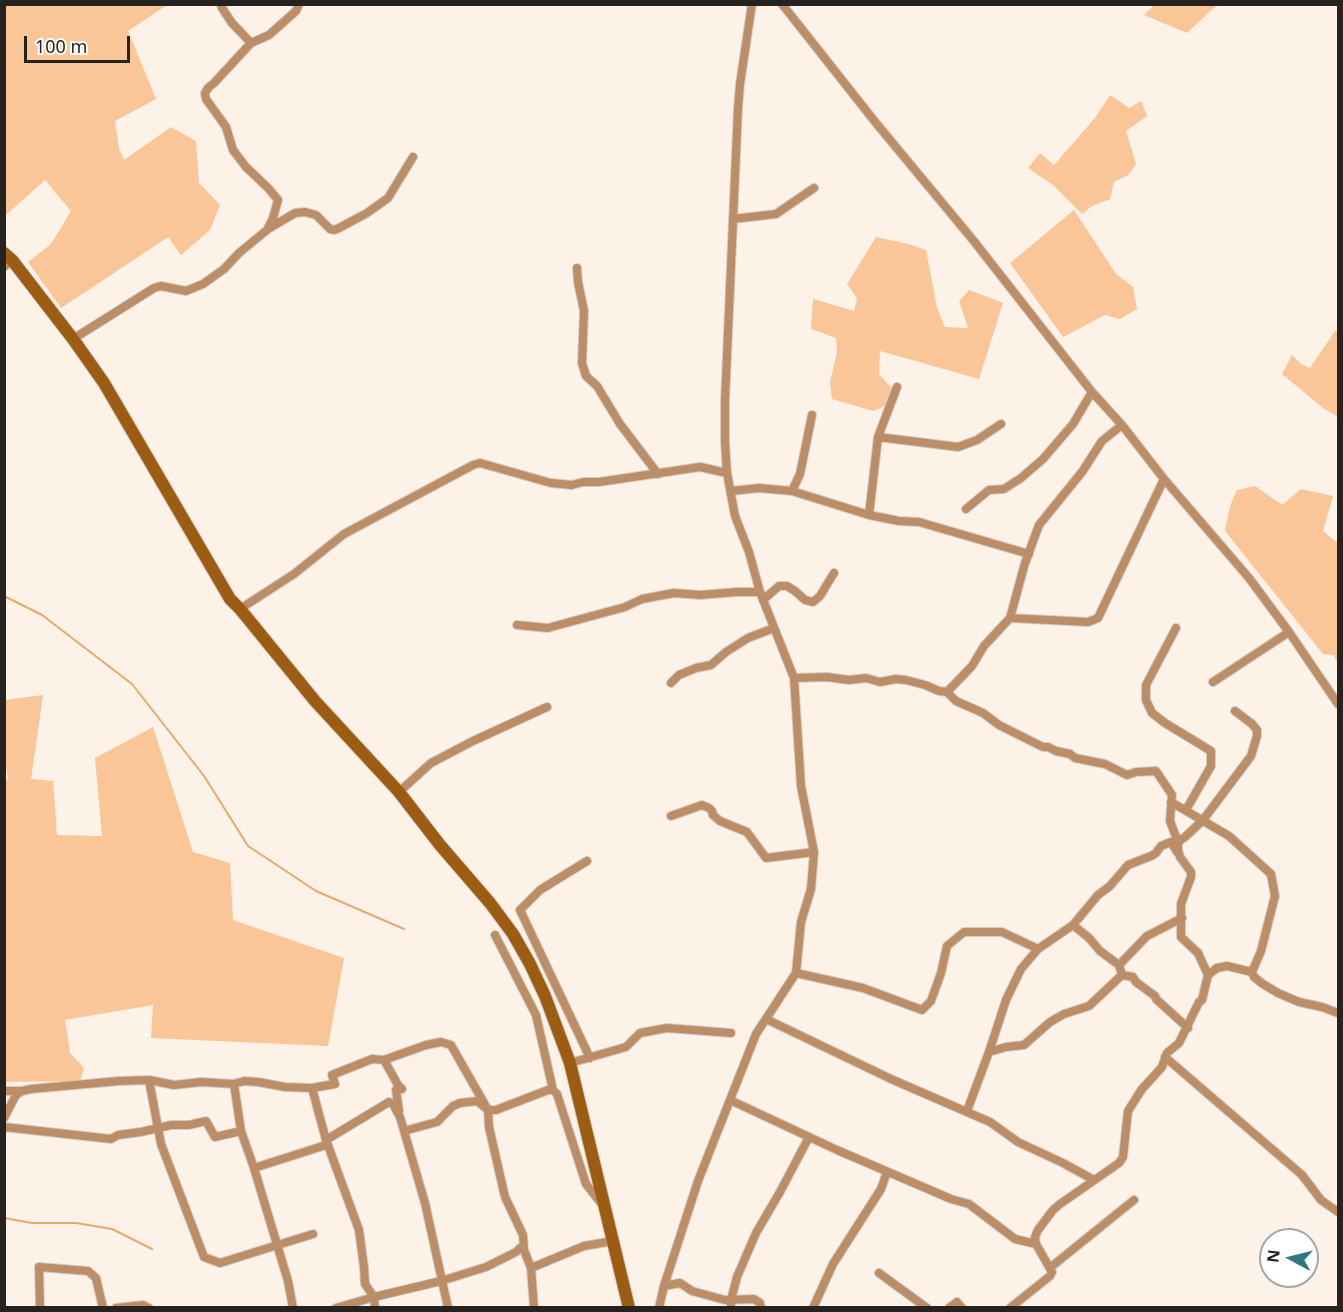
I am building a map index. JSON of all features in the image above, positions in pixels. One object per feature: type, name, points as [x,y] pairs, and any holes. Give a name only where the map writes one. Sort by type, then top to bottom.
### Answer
[{"type":"main road","points":[[7,260],[73,339],[104,383],[230,599],[315,701],[399,792],[513,934],[545,996],[570,1063],[629,1308]]},
{"type":"street","points":[[221,4],[232,23],[251,43]]},
{"type":"street","points":[[267,230],[278,200],[233,150],[226,127],[206,99],[205,93],[251,43],[269,35],[296,11],[299,4]]},
{"type":"street","points":[[659,1308],[698,1181],[756,1034],[796,973],[801,922],[811,889],[814,852],[801,786],[794,678],[762,596],[735,516],[725,442],[740,84],[752,4]]},
{"type":"street","points":[[782,4],[973,240],[1092,392],[1122,424],[1164,479],[1249,578],[1338,704]]},
{"type":"street","points":[[73,339],[154,288],[161,286],[186,291],[203,284],[224,269],[267,230],[295,213],[305,212],[315,215],[330,229],[339,228],[367,213],[388,198],[414,157]]},
{"type":"street","points":[[733,219],[776,214],[814,188]]},
{"type":"street","points":[[577,268],[584,311],[582,363],[586,376],[597,386],[620,424],[658,474]]},
{"type":"street","points":[[869,515],[878,437],[897,387]]},
{"type":"street","points":[[966,510],[988,490],[1004,489],[1043,459],[1073,424],[1092,392]]},
{"type":"street","points":[[792,491],[800,474],[812,415]]},
{"type":"street","points":[[878,437],[958,447],[977,440],[1001,424]]},
{"type":"street","points":[[947,692],[972,666],[984,646],[1010,618],[1040,525],[1087,466],[1102,441],[1122,424]]},
{"type":"street","points":[[240,609],[294,574],[344,534],[480,463],[551,483],[572,485],[700,467],[728,473]]},
{"type":"street","points":[[1010,618],[1088,622],[1098,618],[1164,479]]},
{"type":"street","points":[[731,491],[759,488],[792,491],[869,515],[919,522],[1029,554]]},
{"type":"street","points":[[517,625],[555,627],[612,611],[642,599],[674,593],[700,595],[737,591],[762,596],[779,586],[787,586],[805,600],[813,602],[820,596],[834,573]]},
{"type":"street","points":[[671,683],[680,675],[711,665],[748,638],[774,628]]},
{"type":"street","points":[[1176,628],[1146,685],[1146,700],[1152,713],[1211,751],[1211,766],[1186,810]]},
{"type":"street","points":[[1214,682],[1289,632]]},
{"type":"street","points":[[794,678],[826,677],[849,680],[866,678],[880,682],[896,679],[926,685],[947,692],[956,700],[983,713],[999,725],[1043,747],[1070,754],[1076,758],[1106,764],[1126,775],[1156,771],[1172,795],[1170,821],[1178,842],[1180,856]]},
{"type":"street","points":[[399,792],[431,764],[473,741],[547,707]]},
{"type":"street","points":[[1178,842],[1203,820],[1251,756],[1257,730],[1235,711]]},
{"type":"street","points":[[1171,802],[1229,836],[1271,874],[1275,896],[1262,951],[1252,972]]},
{"type":"street","points":[[671,816],[702,805],[709,808],[720,821],[747,832],[765,858],[814,852]]},
{"type":"street","points":[[967,1111],[1006,1000],[1021,969],[1038,949],[1073,925],[1098,895],[1110,886],[1128,865],[1151,856],[1161,846],[1171,842],[1191,872],[1181,904],[1181,937],[1198,953],[1208,975],[1202,1000],[1179,1043],[1167,1053],[1162,1067],[1142,1089],[1128,1111],[1123,1157],[1119,1163],[1053,1210],[1038,1230],[1035,1237],[1036,1244],[1052,1272],[1010,1308]]},
{"type":"street","points":[[587,861],[540,890],[520,910],[590,1058]]},
{"type":"street","points":[[1119,965],[1147,936],[1182,918]]},
{"type":"street","points":[[1073,925],[1100,951],[1119,965],[1122,975]]},
{"type":"street","points":[[796,973],[863,988],[922,1010],[932,1001],[947,946],[964,932],[1002,932],[1038,949]]},
{"type":"street","points":[[495,935],[536,1015],[553,1090],[557,1094],[586,1184],[604,1207]]},
{"type":"street","points":[[1208,975],[1217,968],[1227,966],[1252,972]]},
{"type":"street","points":[[1252,972],[1254,977],[1278,993],[1299,1002],[1338,1013]]},
{"type":"street","points":[[989,1052],[1024,1045],[1050,1022],[1064,1014],[1089,1006],[1122,975]]},
{"type":"street","points":[[1122,975],[1133,977],[1188,1028]]},
{"type":"street","points":[[766,1019],[990,1122],[1018,1142],[1094,1180]]},
{"type":"street","points":[[570,1063],[626,1047],[640,1033],[667,1028],[731,1033]]},
{"type":"street","points":[[4,1091],[149,1080],[174,1085],[201,1082],[234,1084],[244,1081],[312,1088],[335,1084],[332,1075],[372,1059],[384,1060],[441,1042],[451,1045],[488,1110],[489,1127],[505,1197],[523,1235],[524,1250],[531,1268],[534,1308]]},
{"type":"street","points":[[1165,1057],[1302,1175],[1322,1200],[1338,1212]]},
{"type":"street","points":[[384,1060],[402,1089],[396,1090],[400,1117],[425,1203],[448,1308]]},
{"type":"street","points":[[149,1080],[161,1144],[204,1257],[220,1263],[313,1234]]},
{"type":"street","points":[[234,1084],[241,1131],[288,1281],[293,1308]]},
{"type":"street","points":[[312,1088],[326,1140],[358,1230],[365,1284],[374,1297],[375,1308]]},
{"type":"street","points":[[404,1131],[437,1122],[453,1106],[460,1103],[477,1101],[488,1110],[496,1110],[553,1090]]},
{"type":"street","points":[[4,1118],[16,1095],[22,1091]]},
{"type":"street","points":[[730,1100],[887,1172],[969,1204],[1016,1239],[1036,1244]]},
{"type":"street","points":[[254,1168],[326,1145],[326,1140],[389,1102],[393,1104],[400,1117]]},
{"type":"street","points":[[4,1127],[111,1139],[118,1135],[206,1121],[215,1137],[241,1131]]},
{"type":"street","points":[[731,1304],[737,1277],[756,1233],[809,1137]]},
{"type":"street","points":[[813,1308],[833,1264],[881,1189],[887,1172]]},
{"type":"street","points":[[1051,1267],[1134,1200]]},
{"type":"street","points":[[531,1268],[584,1246],[613,1240]]},
{"type":"street","points":[[336,1308],[441,1281],[486,1267],[520,1248],[524,1250]]},
{"type":"street","points":[[40,1308],[39,1267],[88,1271],[96,1278],[103,1308]]},
{"type":"street","points":[[879,1273],[927,1308]]},
{"type":"street","points":[[664,1286],[680,1283],[692,1291],[725,1300],[731,1304],[754,1299],[760,1303],[761,1308]]},
{"type":"street","points":[[949,1308],[957,1302],[962,1308]]},
{"type":"street","points":[[116,1308],[143,1305],[149,1308]]},
{"type":"shaded area","points":[[5,4],[167,5],[128,31],[156,99],[115,121],[119,149],[124,160],[171,127],[196,141],[199,183],[220,205],[210,230],[181,255],[168,237],[61,308],[28,262],[51,244],[71,211],[45,180],[5,216]]},
{"type":"shaded area","points":[[1154,5],[1217,5],[1187,33],[1144,15]]},
{"type":"shaded area","points":[[1110,95],[1129,108],[1141,101],[1147,116],[1126,131],[1136,164],[1128,175],[1114,182],[1110,199],[1092,206],[1082,214],[1054,186],[1028,168],[1040,153],[1054,165],[1095,118]]},
{"type":"shaded area","points":[[1074,210],[1116,274],[1133,287],[1137,309],[1120,319],[1105,315],[1063,337],[1010,263]]},
{"type":"shaded area","points":[[876,237],[926,250],[937,308],[945,327],[968,328],[959,301],[969,290],[1003,303],[979,379],[880,351],[879,374],[893,390],[890,404],[873,411],[832,399],[830,382],[837,352],[836,338],[811,329],[813,299],[854,311],[857,298],[847,284]]},
{"type":"shaded area","points":[[1335,331],[1338,331],[1338,417],[1323,408],[1282,374],[1292,355],[1301,364],[1310,368]]},
{"type":"shaded area","points":[[1255,486],[1282,505],[1301,489],[1333,496],[1323,531],[1338,543],[1338,665],[1334,655],[1323,654],[1225,531],[1230,506],[1237,490]]},
{"type":"shaded area","points":[[43,695],[31,779],[53,781],[57,835],[102,836],[95,758],[153,727],[193,852],[230,863],[233,920],[344,958],[328,1046],[151,1038],[153,1005],[65,1020],[70,1053],[84,1068],[80,1081],[5,1082],[4,780],[8,779],[5,759],[5,700]]},
{"type":"waterway","points":[[4,596],[42,615],[132,684],[204,776],[248,846],[316,891],[404,929]]},
{"type":"waterway","points":[[4,1218],[32,1223],[76,1223],[112,1229],[152,1249]]}]
